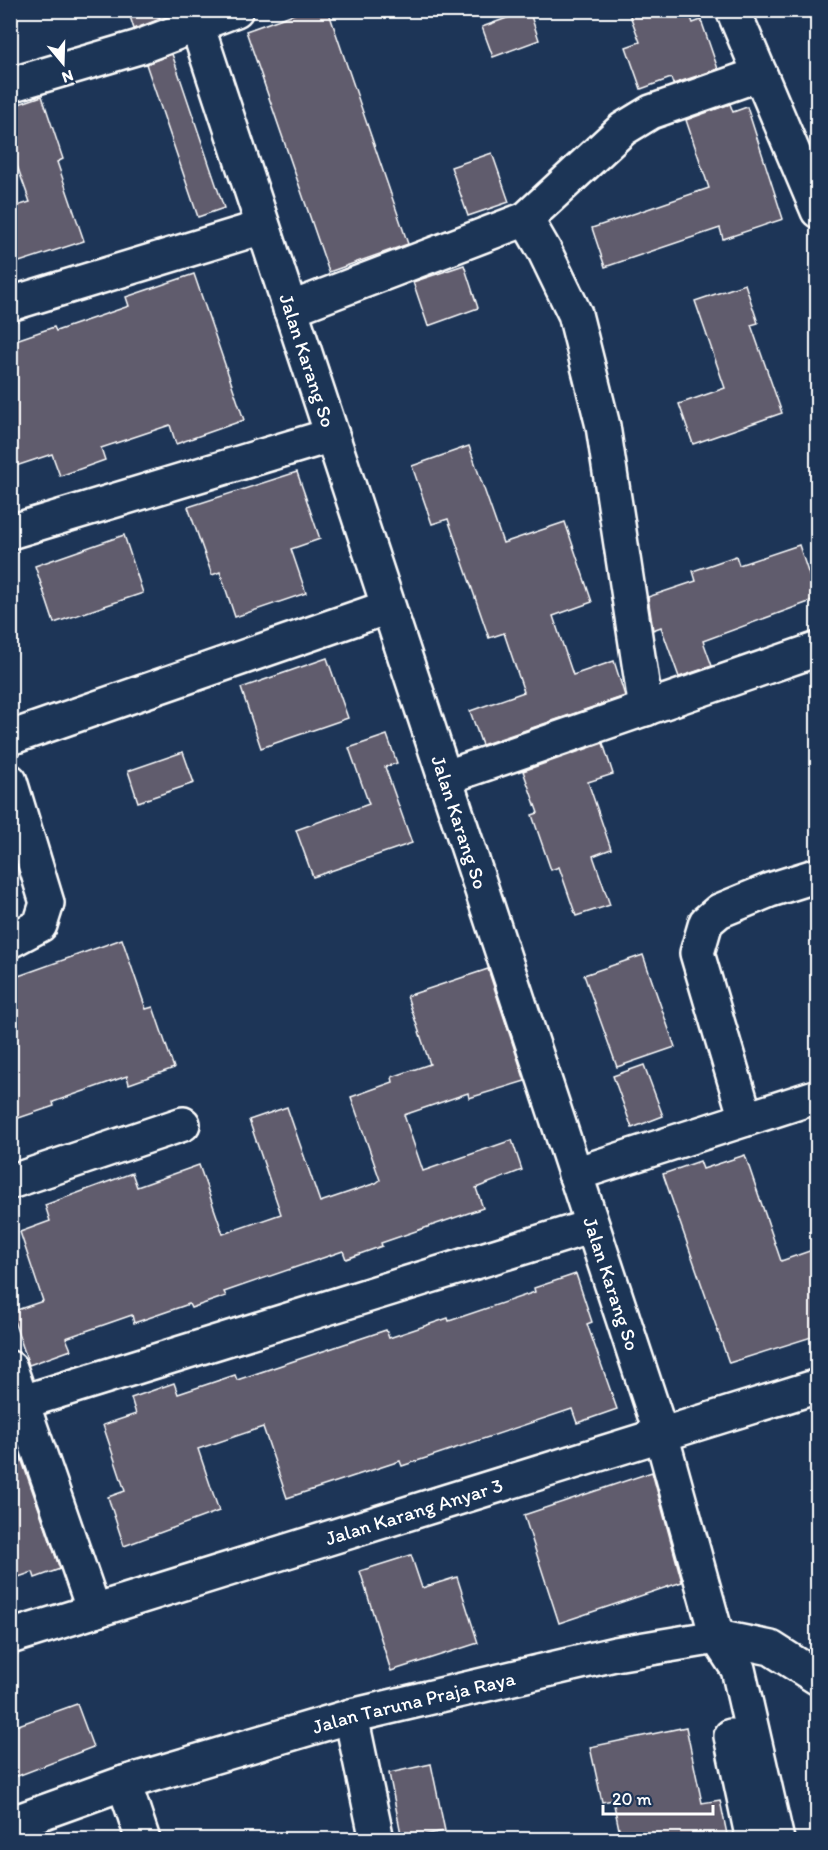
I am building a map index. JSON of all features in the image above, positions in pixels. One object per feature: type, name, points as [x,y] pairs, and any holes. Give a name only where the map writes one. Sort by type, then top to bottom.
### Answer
[{"type":"street","points":[[10,86],[139,47],[194,18],[236,10]]},
{"type":"street","points":[[733,10],[818,211]]},
{"type":"street","name":"Jalan Karang So","points":[[194,18],[661,1434],[717,1637]]},
{"type":"street","points":[[290,309],[526,219],[623,129],[651,112],[760,74]]},
{"type":"street","points":[[526,219],[575,314],[600,415],[646,709]]},
{"type":"street","points":[[10,304],[263,227]]},
{"type":"street","points":[[10,532],[332,435]]},
{"type":"street","points":[[10,738],[388,608]]},
{"type":"street","points":[[444,778],[818,649]]},
{"type":"street","points":[[10,781],[47,903],[40,926],[10,941]]},
{"type":"street","points":[[746,1119],[697,952],[706,922],[718,911],[818,874]]},
{"type":"street","points":[[575,1174],[818,1096]]},
{"type":"street","points":[[10,1182],[183,1124]]},
{"type":"street","points":[[16,1404],[592,1226]]},
{"type":"street","points":[[10,1368],[16,1404],[94,1611]]},
{"type":"street","name":"Jalan Karang Anyar 3","points":[[10,1637],[818,1386]]},
{"type":"street","points":[[717,1637],[717,1672],[753,1839]]},
{"type":"street","points":[[717,1637],[738,1670],[777,1839]]},
{"type":"street","name":"Jalan Taruna Praja Raya","points":[[10,1824],[124,1783],[351,1716],[615,1654],[717,1637],[771,1648],[818,1678]]},
{"type":"street","points":[[351,1716],[377,1839]]},
{"type":"street","points":[[124,1783],[142,1839]]},
{"type":"building","points":[[128,10],[157,10],[160,19],[134,29]]},
{"type":"building","points":[[305,10],[328,10],[408,244],[329,272],[246,31]]},
{"type":"building","points":[[529,10],[539,40],[493,57],[482,27]]},
{"type":"building","points":[[628,10],[688,10],[693,23],[701,20],[718,69],[673,84],[671,78],[641,89],[626,47],[640,42]]},
{"type":"building","points":[[172,54],[224,208],[198,217],[146,64]]},
{"type":"building","points":[[42,96],[63,159],[57,162],[84,241],[10,265],[10,208],[30,202],[10,146],[10,107]]},
{"type":"building","points":[[730,104],[733,112],[747,107],[783,219],[723,239],[720,228],[605,267],[592,228],[709,188],[686,120]]},
{"type":"building","points":[[492,153],[509,202],[468,216],[451,167]]},
{"type":"building","points":[[464,265],[478,308],[428,326],[413,282]]},
{"type":"building","points":[[194,274],[244,420],[176,444],[170,425],[101,448],[105,460],[60,476],[52,454],[10,468],[10,342],[54,327],[56,331],[129,306],[126,297]]},
{"type":"building","points":[[745,284],[758,323],[751,325],[782,413],[693,444],[679,404],[725,388],[695,301]]},
{"type":"building","points":[[469,446],[503,543],[565,522],[592,602],[553,616],[573,675],[614,661],[625,696],[482,745],[470,711],[524,692],[504,633],[489,638],[448,519],[432,524],[412,466]]},
{"type":"building","points":[[297,472],[320,539],[291,549],[306,593],[235,617],[220,572],[212,575],[188,507]]},
{"type":"building","points":[[124,535],[143,593],[54,623],[35,566]]},
{"type":"building","points":[[799,545],[817,599],[703,641],[712,666],[679,677],[661,627],[653,630],[648,597],[696,581],[693,571],[736,556],[739,565]]},
{"type":"building","points":[[327,658],[348,718],[261,748],[241,688]]},
{"type":"building","points":[[387,735],[397,763],[385,767],[412,843],[313,877],[296,830],[369,804],[349,748]]},
{"type":"building","points":[[603,743],[613,774],[588,782],[611,849],[593,856],[610,905],[576,916],[559,867],[551,870],[532,815],[538,813],[523,771]]},
{"type":"building","points":[[183,752],[194,783],[138,802],[128,771]]},
{"type":"building","points":[[122,939],[146,1009],[153,1007],[174,1068],[129,1084],[127,1076],[53,1102],[54,1106],[10,1121],[10,979]]},
{"type":"building","points":[[643,955],[675,1047],[617,1067],[584,975]]},
{"type":"building","points":[[488,969],[525,1081],[469,1098],[468,1093],[404,1115],[423,1171],[512,1140],[522,1170],[476,1188],[483,1208],[381,1243],[382,1246],[346,1259],[343,1251],[224,1292],[226,1296],[191,1308],[189,1304],[134,1323],[132,1315],[66,1338],[71,1350],[29,1365],[11,1312],[43,1301],[20,1232],[50,1221],[45,1205],[132,1173],[137,1187],[199,1165],[223,1234],[281,1214],[249,1120],[287,1107],[320,1202],[376,1183],[380,1180],[351,1097],[393,1082],[392,1077],[430,1064],[407,996]]},
{"type":"building","points":[[644,1065],[663,1116],[632,1128],[613,1076]]},
{"type":"building","points":[[745,1155],[781,1261],[818,1248],[818,1335],[729,1363],[663,1174],[700,1161],[703,1169]]},
{"type":"building","points":[[576,1274],[592,1322],[587,1324],[617,1409],[577,1423],[572,1409],[402,1466],[400,1461],[287,1498],[263,1427],[198,1449],[219,1511],[124,1546],[108,1497],[125,1491],[103,1425],[136,1414],[131,1398],[174,1383],[178,1394],[235,1375],[237,1380],[386,1330],[389,1338],[448,1318],[449,1321],[535,1292],[534,1288]]},
{"type":"building","points":[[10,1427],[60,1569],[35,1578],[33,1572],[10,1580]]},
{"type":"building","points":[[652,1472],[682,1582],[559,1623],[524,1515]]},
{"type":"building","points":[[411,1555],[422,1588],[457,1577],[478,1643],[391,1671],[360,1571]]},
{"type":"building","points":[[77,1704],[93,1747],[10,1779],[10,1728]]},
{"type":"building","points":[[686,1727],[702,1803],[720,1800],[728,1839],[621,1839],[613,1800],[602,1802],[590,1747]]},
{"type":"building","points":[[431,1764],[445,1831],[402,1839],[389,1773]]}]
